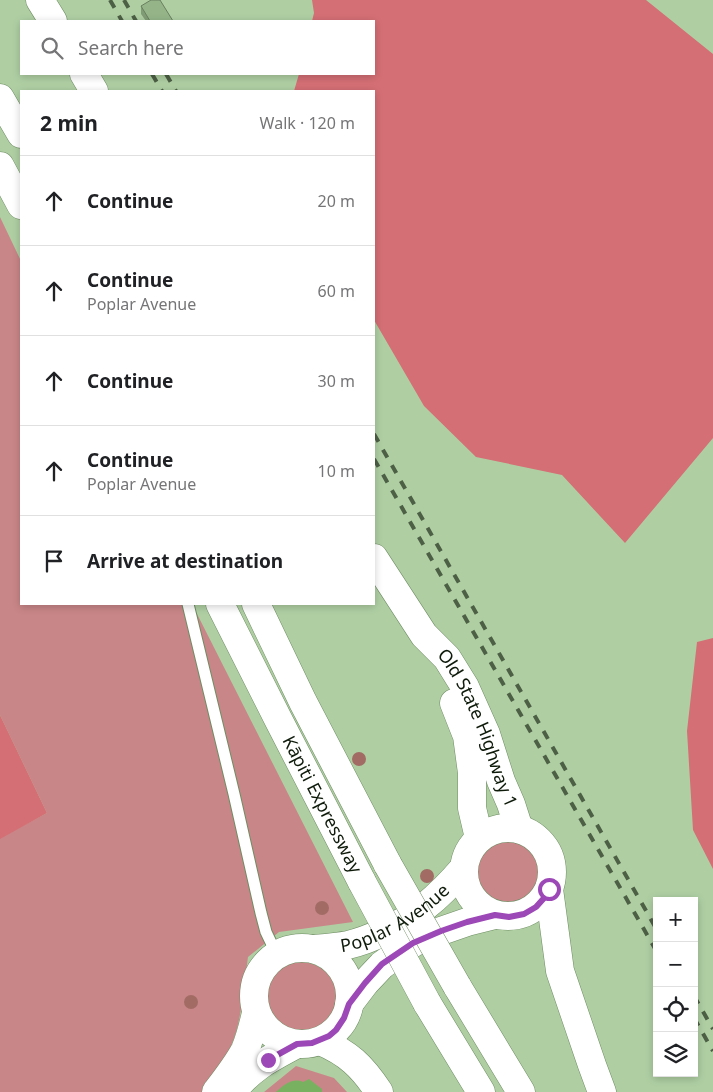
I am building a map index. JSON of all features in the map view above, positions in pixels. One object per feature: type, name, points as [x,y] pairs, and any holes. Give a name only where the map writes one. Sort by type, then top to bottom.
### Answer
[{"type":"main road","points":[[40,0],[52,20]]},
{"type":"main road","points":[[85,75],[93,90]]},
{"type":"main road","points":[[0,98],[20,132]]},
{"type":"main road","points":[[0,166],[20,203]]},
{"type":"main road","name":"Old State Highway 1","points":[[375,560],[424,636],[436,670],[453,701],[467,736],[472,773],[472,808],[479,838]]},
{"type":"main road","name":"Kāpiti Expressway","points":[[220,605],[362,882],[427,1003],[481,1092]]},
{"type":"main road","name":"Kāpiti Expressway","points":[[256,605],[303,702],[388,865],[457,986],[521,1092]]},
{"type":"main road","name":"Old State Highway 1","points":[[424,636],[447,658],[465,687],[486,734],[519,829]]},
{"type":"main road","points":[[498,828],[519,829],[532,834],[543,844],[550,856],[553,870],[549,889],[536,907],[524,914],[509,917],[495,915],[481,908],[471,898],[465,884],[463,869],[469,850],[479,838],[498,828]]},
{"type":"main road","name":"Poplar Avenue","points":[[314,950],[367,939],[397,926],[421,911],[463,869]]},
{"type":"main road","points":[[549,889],[560,971],[602,1092]]},
{"type":"main road","name":"Poplar Avenue","points":[[349,1004],[382,964],[413,943],[467,922],[495,915]]},
{"type":"main road","points":[[216,1092],[234,1068],[252,1031],[256,1013],[255,985],[258,977],[270,960],[277,955],[297,948],[314,950],[325,954],[343,971],[349,987],[349,1004],[344,1018],[336,1030],[329,1036],[308,1042],[268,1060],[252,1070],[232,1092]]},
{"type":"main road","points":[[256,1013],[269,1032],[279,1039],[308,1042],[336,1048],[353,1059],[379,1092]]},
{"type":"lane","points":[[188,605],[261,913],[266,932],[277,955]]},
{"type":"shaded area","points":[[312,0],[646,0],[713,54],[713,438],[625,543],[562,475],[476,457],[424,406],[375,322],[375,90],[294,90],[299,75],[375,75],[375,20],[312,20],[314,13]]},
{"type":"shaded area","points":[[0,217],[20,259],[20,605],[193,605],[353,922],[279,932],[248,957],[242,1003],[235,1036],[218,1070],[202,1092],[0,1092],[0,838],[47,813],[0,715]]},
{"type":"shaded area","points":[[713,638],[713,869],[693,830],[687,731],[697,642]]},
{"type":"shaded area","points":[[0,715],[47,813],[0,839]]},
{"type":"shaded area","points":[[506,835],[520,838],[532,845],[539,857],[542,871],[539,885],[532,897],[520,904],[506,907],[492,904],[480,897],[473,885],[470,871],[473,857],[480,845],[492,838]]},
{"type":"shaded area","points":[[301,962],[321,968],[331,978],[337,998],[331,1018],[321,1028],[301,1034],[281,1028],[271,1018],[265,998],[271,978],[281,968]]},
{"type":"shaded area","points":[[296,1066],[334,1078],[347,1092],[264,1092]]},
{"type":"shaded area","points":[[309,1079],[322,1089],[322,1092],[276,1092],[288,1082],[296,1080],[303,1082]]},
{"type":"building","points":[[151,0],[160,0],[172,20],[149,20],[141,6]]},
{"type":"railway","points":[[110,0],[121,20]]},
{"type":"railway","points":[[124,0],[135,20]]},
{"type":"railway","points":[[153,75],[161,90]]},
{"type":"railway","points":[[167,75],[175,90]]},
{"type":"railway","points":[[375,436],[653,923]]},
{"type":"railway","points":[[375,461],[653,945]]},
{"type":"railway","points":[[698,1003],[713,1029]]},
{"type":"railway","points":[[698,1025],[713,1051]]},
{"type":"route","points":[[268,1060],[297,1044],[320,1041],[329,1036],[336,1030],[344,1018],[349,1004],[382,964],[413,943],[467,922],[495,915],[509,917],[524,914],[536,907],[549,889]]}]
